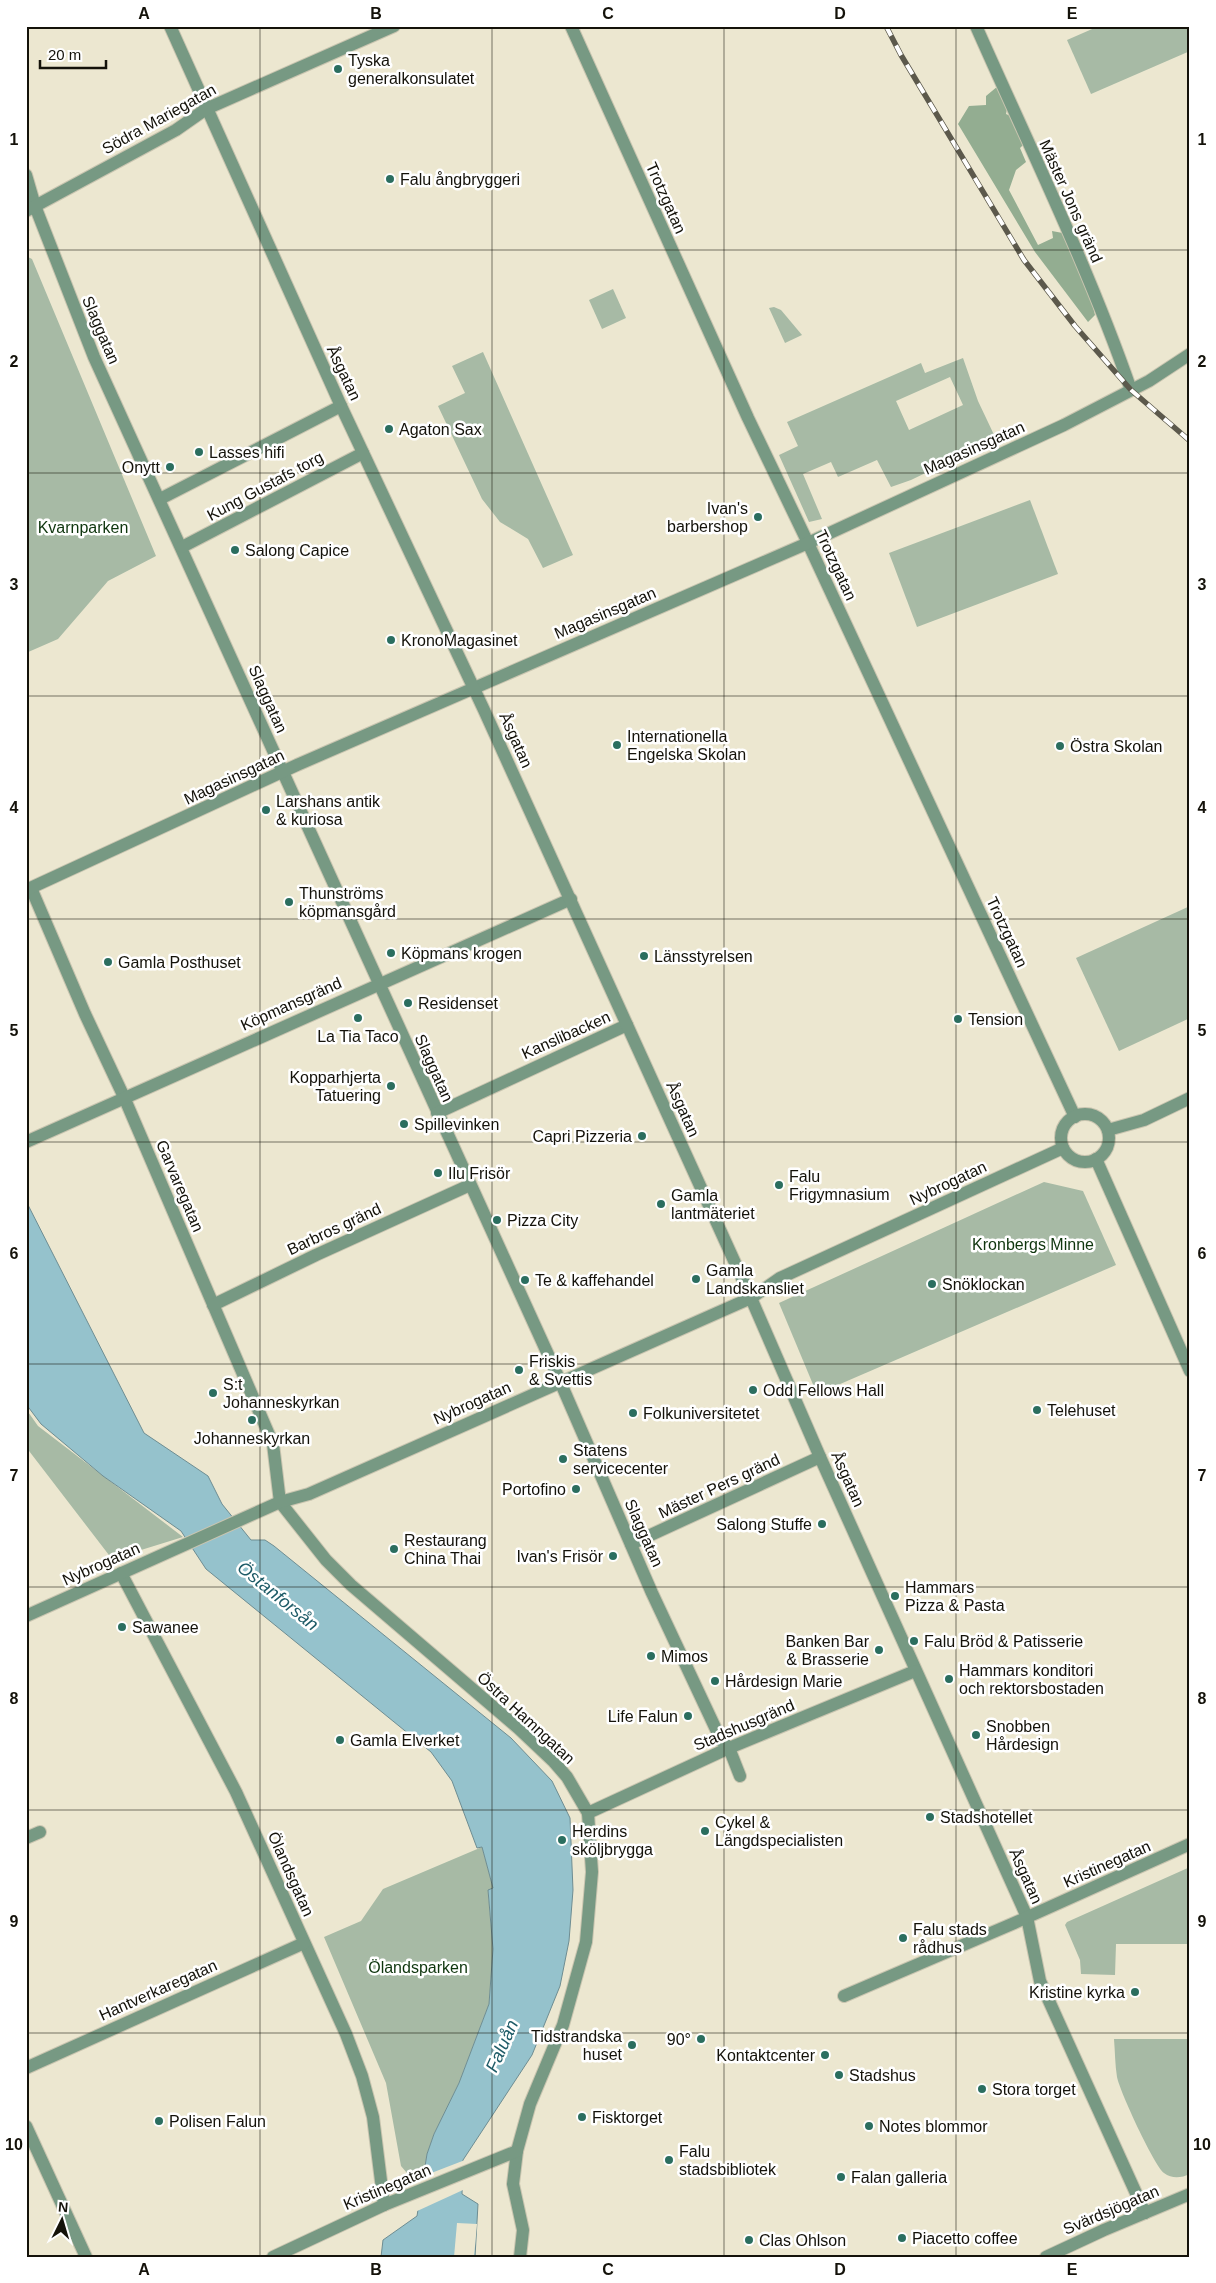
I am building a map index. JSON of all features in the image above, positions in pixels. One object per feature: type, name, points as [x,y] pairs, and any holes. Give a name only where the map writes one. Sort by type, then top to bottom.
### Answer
[{"type":"street","name":"Åsgatan","points":[[170,26],[341,406],[474,687],[751,1298],[820,1457],[1027,1917],[1040,1981],[1146,2213]]},
{"type":"street","name":"Södra Mariegatan","points":[[31,208],[182,126],[206,109],[375,30],[394,26]]},
{"type":"street","name":"Trotzgatan","points":[[571,26],[748,418],[1075,1116]]},
{"type":"street","name":"Mäster Jons gränd","points":[[976,26],[1079,259],[1118,352],[1131,390]]},
{"type":"street","name":"Slaggatan","points":[[26,175],[31,208],[81,329],[180,542],[282,772],[560,1382],[652,1593],[721,1740],[729,1748],[740,1776]]},
{"type":"street","name":"Magasinsgatan","points":[[29,889],[282,772],[808,543],[1064,425],[1148,381],[1190,354]]},
{"type":"street","points":[[160,499],[341,406]]},
{"type":"street","name":"Kung Gustafs torg","points":[[180,542],[363,453]]},
{"type":"street","name":"Garvaregatan","points":[[29,889],[124,1097],[273,1444],[280,1502]]},
{"type":"street","name":"Köpmansgränd","points":[[26,1142],[378,983],[571,899]]},
{"type":"street","name":"Kanslibacken","points":[[437,1113],[627,1025]]},
{"type":"street","name":"Kanslibacken","points":[[437,1113],[627,1025]]},
{"type":"street","points":[[1108,1130],[1144,1120],[1190,1098]]},
{"type":"street","points":[[1081,1114],[1092,1115],[1102,1120],[1108,1130],[1107,1147],[1096,1159],[1077,1160],[1063,1148],[1061,1137],[1064,1126],[1075,1116],[1081,1114]]},
{"type":"street","name":"Nybrogatan","points":[[26,1616],[247,1516],[280,1502],[309,1494],[751,1298],[780,1278],[1063,1148]]},
{"type":"street","points":[[1096,1159],[1190,1371]]},
{"type":"street","name":"Barbros gränd","points":[[214,1305],[316,1255],[470,1185]]},
{"type":"street","name":"Mäster Pers gränd","points":[[631,1544],[820,1457]]},
{"type":"street","name":"Östra Hamngatan","points":[[280,1502],[326,1560],[351,1584],[518,1728],[554,1762],[567,1777],[588,1814],[592,1872],[586,1942],[564,2025],[530,2104],[517,2151],[513,2184],[523,2230],[520,2257]]},
{"type":"street","name":"Ölandsgatan","points":[[121,1573],[236,1792],[346,2034],[362,2076],[372,2117],[384,2204]]},
{"type":"street","name":"Stadshusgränd","points":[[588,1814],[729,1748],[915,1670]]},
{"type":"street","points":[[26,1838],[40,1832]]},
{"type":"street","name":"Kristinegatan","points":[[844,1996],[1190,1844]]},
{"type":"street","name":"Hantverkaregatan","points":[[26,2068],[304,1943]]},
{"type":"street","points":[[26,2126],[86,2257]]},
{"type":"street","name":"Kristinegatan","points":[[273,2257],[384,2204],[517,2151]]},
{"type":"street","name":"Svärdsjögatan","points":[[1046,2257],[1190,2194]]},
{"type":"green space","points":[[1099,26],[1190,26],[1190,51],[1091,94],[1067,40]]},
{"type":"green space","points":[[998,86],[1008,104],[1006,114],[1015,118],[1027,141],[1020,148],[1026,162],[1016,170],[1009,190],[1038,245],[1053,238],[1052,231],[1068,234],[1086,276],[1095,315],[1088,322],[1035,252],[958,124],[969,106],[986,105],[986,96]]},
{"type":"green space","name":"Kvarnparken","points":[[26,256],[32,259],[156,556],[108,581],[58,639],[26,653]]},
{"type":"green space","points":[[613,289],[626,318],[602,329],[589,300]]},
{"type":"green space","points":[[774,307],[781,310],[802,335],[785,343],[769,308]]},
{"type":"green space","points":[[483,352],[573,555],[543,568],[528,539],[500,522],[482,499],[438,406],[465,393],[452,366]]},
{"type":"green space","points":[[963,358],[978,401],[996,439],[911,480],[891,487],[877,460],[838,477],[831,462],[803,474],[822,519],[809,522],[779,455],[798,446],[787,422],[921,363],[925,373]],"holes":[[[950,377],[963,405],[909,430],[896,401]]]},
{"type":"green space","points":[[1030,500],[1058,574],[917,627],[889,553]]},
{"type":"green space","points":[[1190,906],[1190,1018],[1119,1051],[1076,958]]},
{"type":"green space","name":"Kronbergs Minne","points":[[1044,1182],[1083,1191],[1116,1265],[817,1394],[779,1303]]},
{"type":"green space","points":[[26,1409],[38,1426],[183,1537],[112,1559],[26,1447]]},
{"type":"green space","name":"Ölandsparken","points":[[482,1847],[493,1888],[488,1891],[493,1949],[489,2004],[459,2083],[434,2134],[427,2154],[424,2173],[412,2179],[401,2166],[386,2083],[324,1937],[361,1921],[383,1889]]},
{"type":"green space","points":[[1190,1867],[1190,1944],[1116,1944],[1115,1975],[1081,1974],[1080,1960],[1065,1925],[1067,1922]]},
{"type":"green space","points":[[1114,2039],[1190,2039],[1190,2174],[1177,2177],[1167,2175],[1153,2157],[1119,2085],[1116,2072]]},
{"type":"water","points":[[26,1201],[144,1433],[208,1476],[222,1504],[251,1540],[265,1540],[274,1546],[511,1738],[552,1781],[570,1818],[573,1890],[569,1941],[560,1986],[532,2055],[463,2160],[462,2194],[478,2204],[475,2257],[381,2257],[383,2240],[417,2216],[427,2154],[434,2134],[459,2083],[489,2004],[493,1949],[488,1890],[493,1888],[482,1847],[477,1848],[452,1781],[431,1752],[206,1569],[181,1531],[103,1476],[41,1424],[26,1404]]},
{"type":"pier","points":[[465,2160],[463,2190],[415,2212],[421,2177]]},
{"type":"pier","points":[[457,2223],[477,2224],[474,2257],[454,2257]]},
{"type":"railway","points":[[886,26],[901,55],[1024,260],[1075,326],[1131,390],[1190,441]]},
{"type":"place","name":"Tyska generalkonsulatet","points":[[338,69]]},
{"type":"place","name":"Falu ångbryggeri","points":[[390,179]]},
{"type":"place","name":"Agaton Sax","points":[[389,429]]},
{"type":"place","name":"Lasses hifi","points":[[199,452]]},
{"type":"place","name":"Onytt","points":[[170,467]]},
{"type":"place","name":"Ivan's barbershop","points":[[758,517]]},
{"type":"place","name":"Salong Capice","points":[[235,550]]},
{"type":"place","name":"KronoMagasinet","points":[[391,640]]},
{"type":"place","name":"Internationella Engelska Skolan","points":[[617,745]]},
{"type":"place","name":"Östra Skolan","points":[[1060,746]]},
{"type":"place","name":"Larshans antik & kuriosa","points":[[266,810]]},
{"type":"place","name":"Thunströms köpmansgård","points":[[289,902]]},
{"type":"place","name":"Köpmans krogen","points":[[391,953]]},
{"type":"place","name":"Länsstyrelsen","points":[[644,956]]},
{"type":"place","name":"Gamla Posthuset","points":[[108,962]]},
{"type":"place","name":"Residenset","points":[[408,1003]]},
{"type":"place","name":"La Tia Taco","points":[[358,1018]]},
{"type":"place","name":"Tension","points":[[958,1019]]},
{"type":"place","name":"Kopparhjerta Tatuering","points":[[391,1086]]},
{"type":"place","name":"Spillevinken","points":[[404,1124]]},
{"type":"place","name":"Capri Pizzeria","points":[[642,1136]]},
{"type":"place","name":"Ilu Frisör","points":[[438,1173]]},
{"type":"place","name":"Falu Frigymnasium","points":[[779,1185]]},
{"type":"place","name":"Gamla lantmäteriet","points":[[661,1204]]},
{"type":"place","name":"Pizza City","points":[[497,1220]]},
{"type":"place","name":"Gamla Landskansliet","points":[[696,1279]]},
{"type":"place","name":"Te & kaffehandel","points":[[525,1280]]},
{"type":"place","name":"Snöklockan","points":[[932,1284]]},
{"type":"place","name":"Friskis & Svettis","points":[[519,1370]]},
{"type":"place","name":"Odd Fellows Hall","points":[[753,1390]]},
{"type":"place","name":"S:t Johanneskyrkan","points":[[213,1393]]},
{"type":"place","name":"Telehuset","points":[[1037,1410]]},
{"type":"place","name":"Folkuniversitetet","points":[[633,1413]]},
{"type":"place","name":"Johanneskyrkan","points":[[252,1420]]},
{"type":"place","name":"Statens servicecenter","points":[[563,1459]]},
{"type":"place","name":"Portofino","points":[[576,1489]]},
{"type":"place","name":"Salong Stuffe","points":[[822,1524]]},
{"type":"place","name":"Restaurang China Thai","points":[[394,1549]]},
{"type":"place","name":"Ivan's Frisör","points":[[613,1556]]},
{"type":"place","name":"Hammars Pizza & Pasta","points":[[895,1596]]},
{"type":"place","name":"Sawanee","points":[[122,1627]]},
{"type":"place","name":"Falu Bröd & Patisserie","points":[[914,1641]]},
{"type":"place","name":"Banken Bar & Brasserie","points":[[879,1650]]},
{"type":"place","name":"Mimos","points":[[651,1656]]},
{"type":"place","name":"Hammars konditori och rektorsbostaden","points":[[949,1679]]},
{"type":"place","name":"Hårdesign Marie","points":[[715,1681]]},
{"type":"place","name":"Life Falun","points":[[688,1716]]},
{"type":"place","name":"Snobben Hårdesign","points":[[976,1735]]},
{"type":"place","name":"Gamla Elverket","points":[[340,1740]]},
{"type":"place","name":"Stadshotellet","points":[[930,1817]]},
{"type":"place","name":"Cykel & Längdspecialisten","points":[[705,1831]]},
{"type":"place","name":"Herdins sköljbrygga","points":[[562,1840]]},
{"type":"place","name":"Falu stads rådhus","points":[[903,1938]]},
{"type":"place","name":"Kristine kyrka","points":[[1135,1992]]},
{"type":"place","name":"90°","points":[[701,2039]]},
{"type":"place","name":"Tidstrandska huset","points":[[632,2045]]},
{"type":"place","name":"Kontaktcenter","points":[[825,2055]]},
{"type":"place","name":"Stadshus","points":[[839,2075]]},
{"type":"place","name":"Stora torget","points":[[982,2089]]},
{"type":"place","name":"Fisktorget","points":[[582,2117]]},
{"type":"place","name":"Polisen Falun","points":[[159,2121]]},
{"type":"place","name":"Notes blommor","points":[[869,2126]]},
{"type":"place","name":"Falu stadsbibliotek","points":[[669,2160]]},
{"type":"place","name":"Falan galleria","points":[[841,2177]]},
{"type":"place","name":"Piacetto coffee","points":[[902,2238]]},
{"type":"place","name":"Clas Ohlson","points":[[749,2240]]},
{"type":"water label","name":"Östanforsån","points":[[278,1596]]},
{"type":"water label","name":"Faluån","points":[[502,2046]]}]
